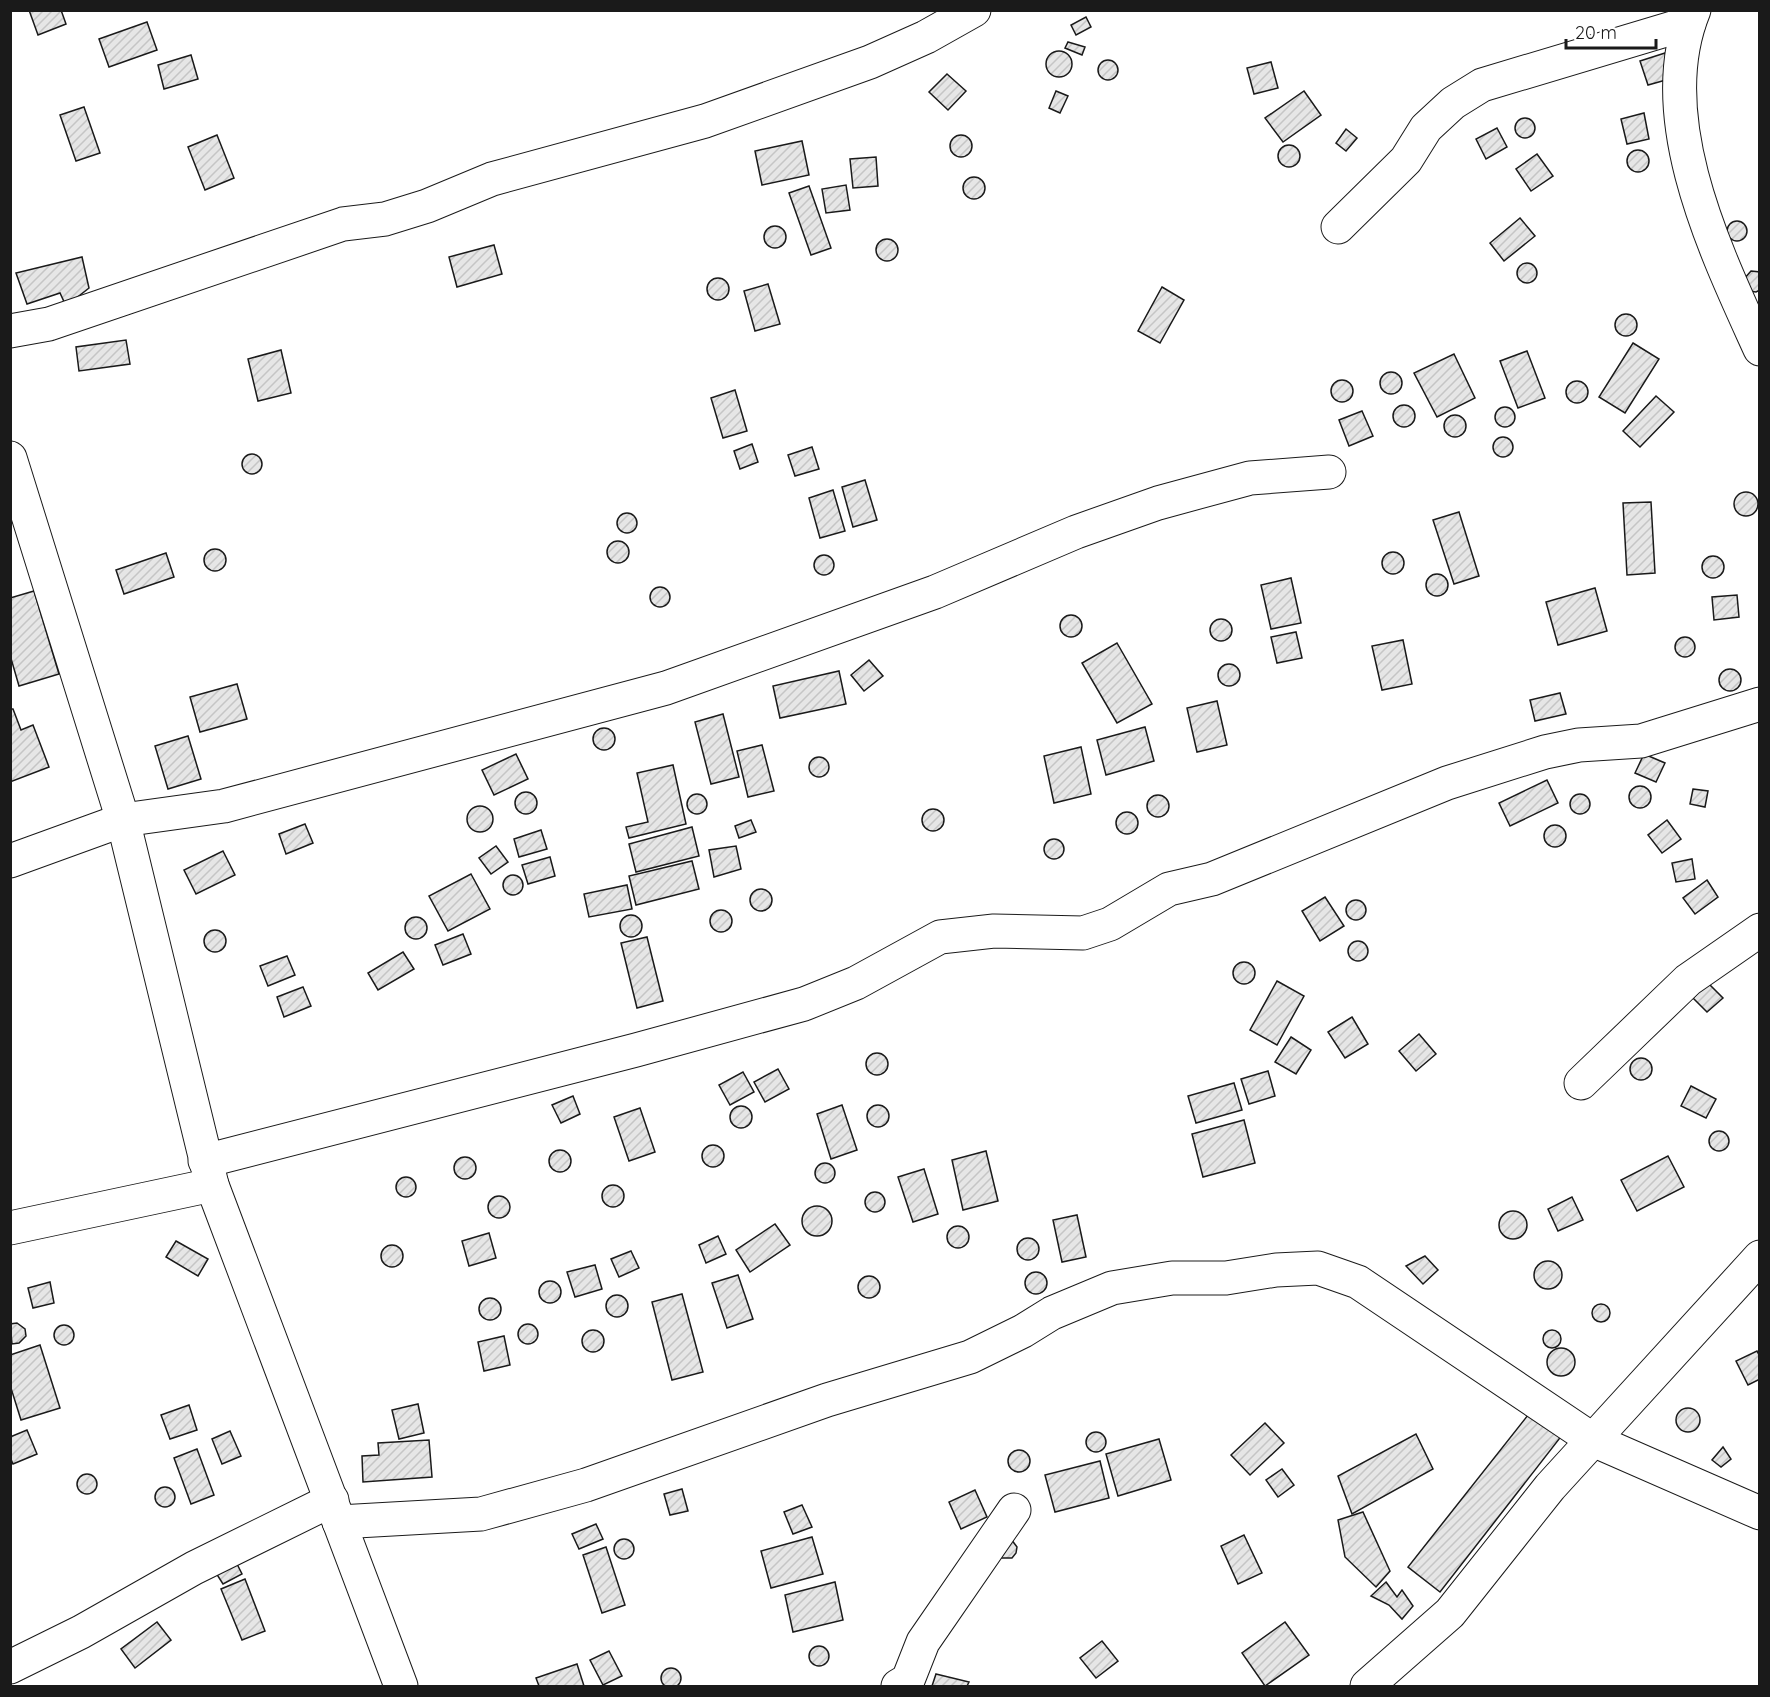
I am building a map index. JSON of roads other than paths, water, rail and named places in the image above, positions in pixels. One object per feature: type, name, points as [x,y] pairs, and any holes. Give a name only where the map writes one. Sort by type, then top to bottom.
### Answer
[{"type":"street","points":[[10,330],[48,324],[343,224],[386,219],[427,206],[492,179],[705,122],[870,62],[926,37],[974,10]]},
{"type":"street","points":[[1338,227],[1406,160],[1426,128],[1452,103],[1482,84],[1691,17],[1680,74],[1687,153],[1695,191],[1715,248],[1760,349]]},
{"type":"street","points":[[10,458],[123,820],[208,1173],[401,1686]]},
{"type":"street","points":[[10,861],[123,820],[224,806],[666,688],[935,592],[1076,532],[1158,503],[1250,478],[1329,472]]},
{"type":"street","points":[[10,1228],[804,1004],[856,983],[940,938],[994,932],[1083,933],[1110,924],[1169,889],[1212,879],[1447,783],[1545,752],[1579,745],[1641,741],[1760,704]]},
{"type":"street","points":[[1581,1083],[1688,980],[1760,930]]},
{"type":"street","points":[[1367,1686],[1450,1613],[1550,1487],[1760,1257]]},
{"type":"street","points":[[10,1667],[81,1632],[194,1568],[335,1511],[481,1514],[586,1485],[827,1400],[970,1357],[1023,1331],[1052,1313],[1112,1288],[1172,1278],[1226,1278],[1276,1270],[1318,1268],[1358,1282],[1593,1440],[1760,1514]]},
{"type":"street","points":[[898,1686],[908,1680],[923,1642],[1014,1510]]}]
